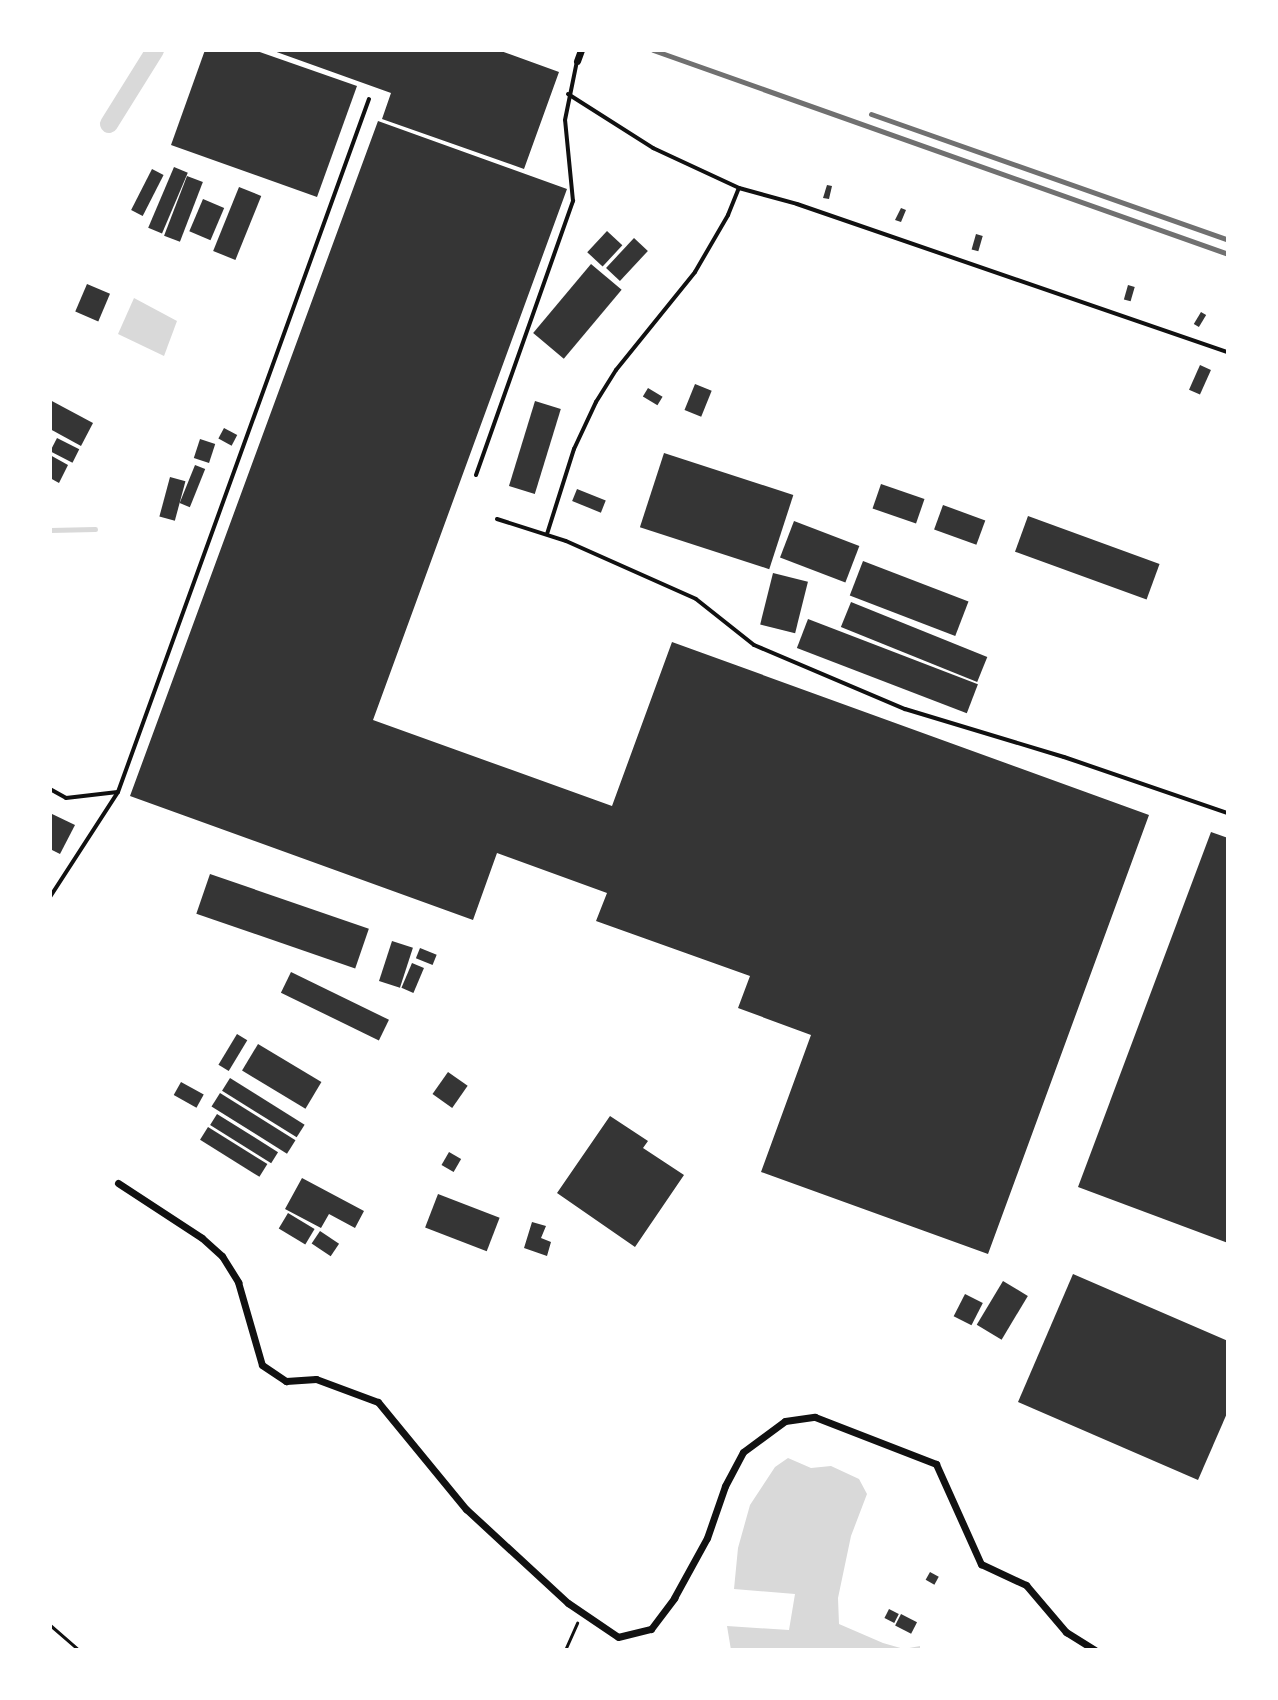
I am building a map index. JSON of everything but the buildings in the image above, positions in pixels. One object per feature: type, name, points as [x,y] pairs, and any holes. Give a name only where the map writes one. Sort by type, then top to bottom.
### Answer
[{"type":"street","points":[[577,61],[581,50]]},
{"type":"street","points":[[118,1183],[202,1238],[222,1256],[238,1282],[262,1365],[286,1381],[316,1379],[378,1402],[466,1509],[582,1612],[618,1637],[651,1629],[674,1598],[707,1538],[725,1486],[743,1452],[785,1421],[815,1417],[936,1464],[981,1564],[1026,1585],[1066,1632],[1095,1650]]},
{"type":"lane","points":[[476,475],[573,201],[573,174],[565,120],[577,61]]},
{"type":"lane","points":[[568,94],[653,148],[739,188],[797,204],[1228,352]]},
{"type":"lane","points":[[50,897],[118,792],[369,99]]},
{"type":"lane","points":[[547,534],[574,449],[596,402],[616,370],[695,272],[728,215],[739,188]]},
{"type":"lane","points":[[497,519],[547,534],[696,599],[754,645],[905,709],[1064,757],[1228,813]]},
{"type":"lane","points":[[50,789],[66,798],[118,792]]},
{"type":"path","points":[[565,1650],[582,1612]]},
{"type":"path","points":[[50,1625],[79,1650]]},
{"type":"shaded area","points":[[134,298],[177,321],[164,356],[118,334]]},
{"type":"shaded area","points":[[788,1458],[811,1468],[831,1466],[859,1479],[867,1494],[851,1536],[838,1598],[839,1624],[883,1643],[904,1649],[920,1646],[920,1650],[731,1650],[727,1626],[789,1630],[795,1594],[734,1589],[738,1548],[750,1505],[775,1467]]},
{"type":"waterway","points":[[109,124],[155,50]]},
{"type":"waterway","points":[[50,530],[95,529]]},
{"type":"railway","points":[[653,50],[1228,254]]},
{"type":"railway","points":[[871,114],[1228,240]]}]
